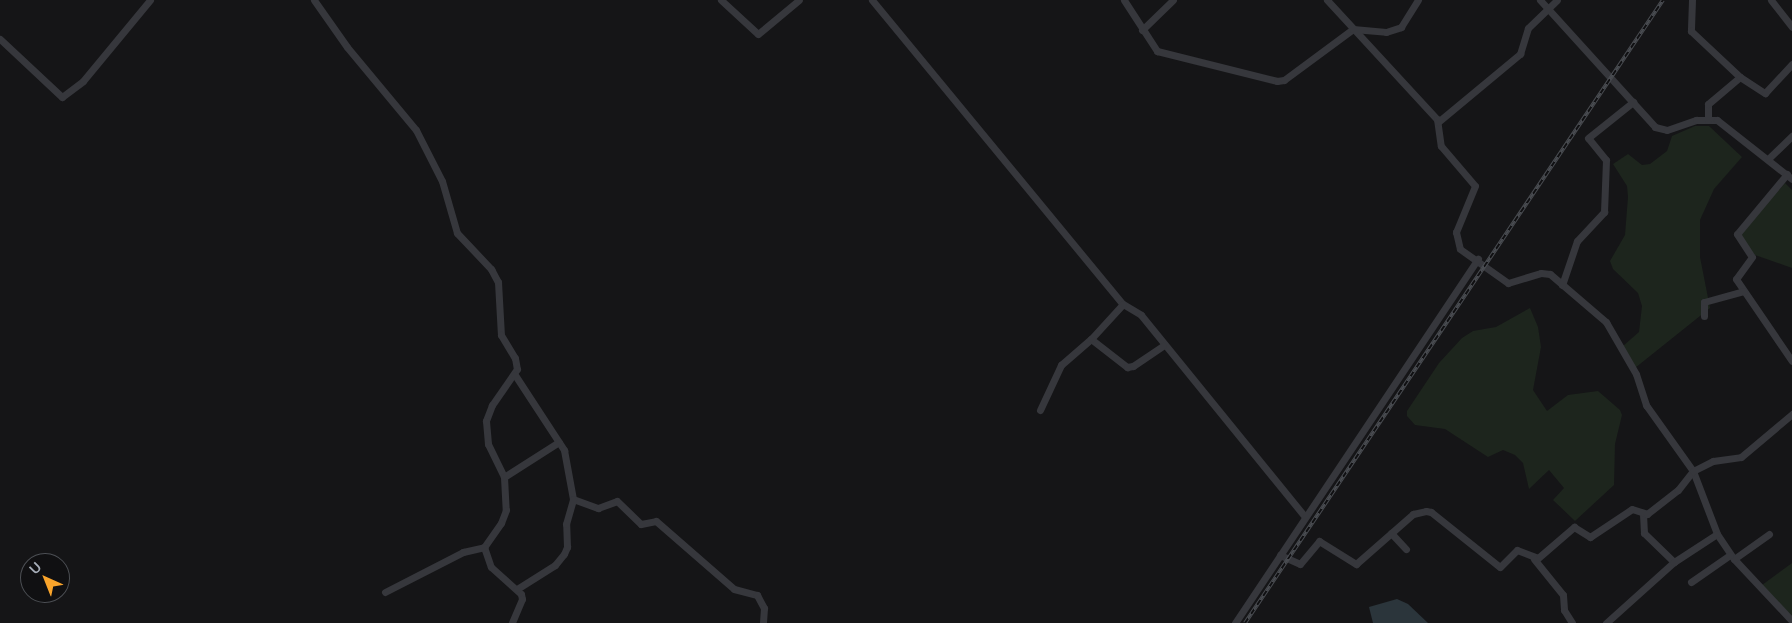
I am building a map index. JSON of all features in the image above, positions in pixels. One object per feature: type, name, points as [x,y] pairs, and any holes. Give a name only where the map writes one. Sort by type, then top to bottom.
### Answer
[{"type":"street","points":[[0,39],[62,97],[84,81],[150,0]]},
{"type":"street","points":[[314,0],[347,47],[416,130],[442,181],[457,233],[495,275],[502,308],[501,335],[517,363],[515,376],[492,405],[485,432],[504,477],[506,510],[501,523],[484,547],[463,552],[385,592]]},
{"type":"street","points":[[722,0],[758,34],[799,0]]},
{"type":"street","points":[[872,0],[1123,304],[1141,315],[1163,346],[1305,517]]},
{"type":"street","points":[[1124,0],[1153,48],[1163,53],[1277,81],[1284,80],[1353,29],[1394,31],[1408,21],[1418,0]]},
{"type":"street","points":[[1142,30],[1173,0]]},
{"type":"street","points":[[1327,0],[1438,122],[1440,146],[1475,186],[1476,191],[1459,221],[1456,239],[1466,255],[1478,259],[1508,283],[1546,272],[1608,325],[1636,374],[1646,404],[1693,471],[1717,534],[1732,557],[1792,621]]},
{"type":"street","points":[[1540,0],[1655,127],[1662,130],[1708,120],[1723,123],[1769,158],[1790,177],[1737,234],[1752,257],[1736,275],[1744,291],[1792,361]]},
{"type":"street","points":[[1438,122],[1520,54],[1528,28],[1557,0]]},
{"type":"street","points":[[1692,0],[1691,31],[1740,77],[1765,93],[1792,64]]},
{"type":"street","points":[[1771,0],[1792,27]]},
{"type":"street","points":[[1708,120],[1708,104],[1740,77]]},
{"type":"street","points":[[1562,285],[1577,241],[1604,212],[1606,160],[1588,138],[1632,102]]},
{"type":"street","points":[[1769,158],[1792,136]]},
{"type":"street","points":[[1235,623],[1478,259]]},
{"type":"street","points":[[1704,316],[1704,302],[1744,291]]},
{"type":"street","points":[[1040,410],[1058,369],[1091,339],[1123,304]]},
{"type":"street","points":[[1091,339],[1127,366],[1133,366],[1163,346]]},
{"type":"street","points":[[515,376],[523,393],[559,442],[566,455],[574,499],[566,524],[567,547],[564,554],[555,565],[517,590]]},
{"type":"street","points":[[1534,559],[1542,556],[1574,528],[1590,537],[1632,509],[1643,514],[1654,510],[1678,490],[1693,471],[1713,461],[1741,457],[1791,415]]},
{"type":"street","points":[[504,477],[559,442]]},
{"type":"street","points":[[574,499],[598,508],[617,501],[641,524],[658,523],[734,589],[757,595],[764,608],[763,623]]},
{"type":"street","points":[[1280,555],[1300,564],[1319,541],[1356,564],[1413,514],[1431,512],[1500,567],[1518,550],[1534,559],[1563,595],[1564,610],[1572,623]]},
{"type":"street","points":[[1643,514],[1644,532],[1674,562]]},
{"type":"street","points":[[1391,533],[1406,549]]},
{"type":"street","points":[[1606,623],[1674,562],[1717,534]]},
{"type":"street","points":[[1691,582],[1768,534]]},
{"type":"street","points":[[484,547],[491,567],[517,590],[522,599],[512,623]]},
{"type":"shaded area","points":[[1695,126],[1709,126],[1742,157],[1714,189],[1700,220],[1700,257],[1710,308],[1635,368],[1623,346],[1639,332],[1642,306],[1638,293],[1613,269],[1610,261],[1625,235],[1628,197],[1627,186],[1613,164],[1628,154],[1642,165],[1650,164],[1667,151],[1672,136]]},
{"type":"shaded area","points":[[1785,183],[1792,190],[1792,268],[1755,255],[1743,246],[1739,235]]},
{"type":"shaded area","points":[[1530,308],[1538,327],[1541,347],[1533,390],[1547,411],[1568,395],[1598,391],[1620,410],[1622,415],[1615,444],[1614,485],[1575,521],[1553,500],[1564,488],[1549,470],[1529,489],[1523,463],[1515,455],[1503,450],[1488,457],[1445,429],[1415,425],[1407,416],[1407,411],[1439,363],[1462,338],[1473,331],[1496,327]]},
{"type":"shaded area","points":[[1792,563],[1792,623],[1758,588]]},
{"type":"shaded area","points":[[1397,599],[1408,604],[1428,623],[1373,623],[1369,607]]},
{"type":"railway","points":[[1245,623],[1663,0]]}]
